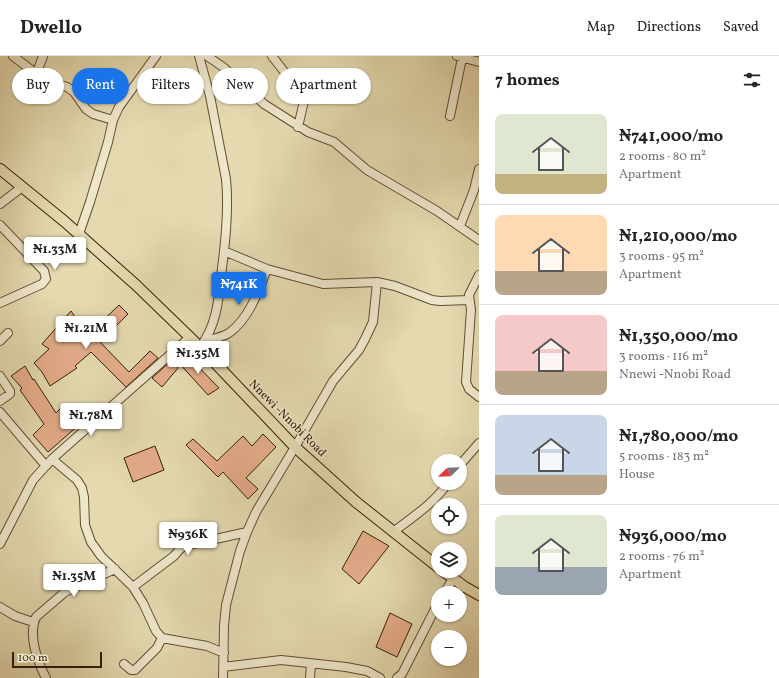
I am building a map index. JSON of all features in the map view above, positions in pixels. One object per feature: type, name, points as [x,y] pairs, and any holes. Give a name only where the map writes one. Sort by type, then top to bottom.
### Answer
[{"type":"main road","name":"Nnewi -Nnobi Road","points":[[0,169],[79,234],[190,337],[203,344],[295,447],[356,502],[431,562]]},
{"type":"main road","points":[[453,579],[479,595]]},
{"type":"street","points":[[13,56],[28,68]]},
{"type":"street","points":[[39,68],[43,56]]},
{"type":"street","points":[[79,234],[108,142],[112,120],[119,107],[156,56]]},
{"type":"street","points":[[199,56],[210,96],[226,178],[227,225],[215,319],[210,333],[203,344]]},
{"type":"street","points":[[207,56],[223,67],[264,104],[298,127],[334,142],[371,173],[437,211],[479,240]]},
{"type":"street","points":[[272,56],[302,96],[304,101],[298,127]]},
{"type":"street","points":[[450,116],[459,57],[479,62]]},
{"type":"street","points":[[64,86],[74,92],[86,109],[99,117],[112,120]]},
{"type":"street","points":[[460,226],[474,190],[479,169]]},
{"type":"street","points":[[0,204],[22,188]]},
{"type":"street","points":[[0,225],[44,271],[46,279],[42,284],[0,303]]},
{"type":"street","points":[[224,251],[267,269],[324,284],[377,282],[395,286],[432,300],[469,300]]},
{"type":"street","points":[[203,344],[229,333],[238,324],[254,303],[267,269]]},
{"type":"street","points":[[479,275],[469,300],[471,310],[466,382],[468,389],[479,397]]},
{"type":"street","points":[[223,678],[226,605],[240,551],[247,532],[256,512],[333,381],[359,350],[366,339],[373,322],[377,282]]},
{"type":"street","points":[[0,341],[8,333]]},
{"type":"street","points":[[0,544],[33,480],[52,459],[190,337]]},
{"type":"street","points":[[0,376],[10,391],[10,394],[0,401]]},
{"type":"street","points":[[0,412],[46,466]]},
{"type":"street","points":[[467,457],[479,442]]},
{"type":"street","points":[[52,459],[77,480],[82,488],[84,497],[85,525],[91,542],[102,556],[133,587],[143,603],[156,631],[162,638],[206,646],[224,653]]},
{"type":"street","points":[[393,532],[429,505],[443,490]]},
{"type":"street","points":[[133,587],[174,556],[184,546],[247,532]]},
{"type":"street","points":[[46,678],[35,648],[33,622],[36,617],[65,592],[115,569]]},
{"type":"street","points":[[448,586],[453,579]]},
{"type":"street","points":[[0,607],[15,616],[33,622]]},
{"type":"street","points":[[397,678],[402,674],[431,617]]},
{"type":"street","points":[[124,664],[131,670],[135,670],[156,648],[162,638]]},
{"type":"street","points":[[224,666],[281,660],[346,667],[367,671],[380,678]]},
{"type":"street","points":[[310,678],[311,664]]},
{"type":"building","points":[[119,305],[128,314],[100,342],[129,372],[150,351],[158,358],[126,387],[91,352],[75,366],[77,368],[50,386],[42,372],[34,363],[49,349],[42,344],[71,311],[78,321],[90,333]]},
{"type":"building","points":[[186,354],[219,388],[208,395],[178,362]]},
{"type":"building","points":[[172,360],[178,368],[162,387],[152,378]]},
{"type":"building","points":[[25,366],[56,413],[63,406],[74,415],[80,424],[48,452],[33,435],[44,424],[20,390],[22,388],[11,376]]},
{"type":"building","points":[[263,434],[276,447],[246,478],[258,489],[248,499],[223,472],[218,477],[186,445],[193,439],[217,461],[243,436],[252,446]]},
{"type":"building","points":[[155,446],[164,470],[133,482],[124,458]]},
{"type":"building","points":[[363,531],[389,546],[359,584],[342,569]]},
{"type":"building","points":[[390,613],[412,624],[397,657],[376,647]]}]
